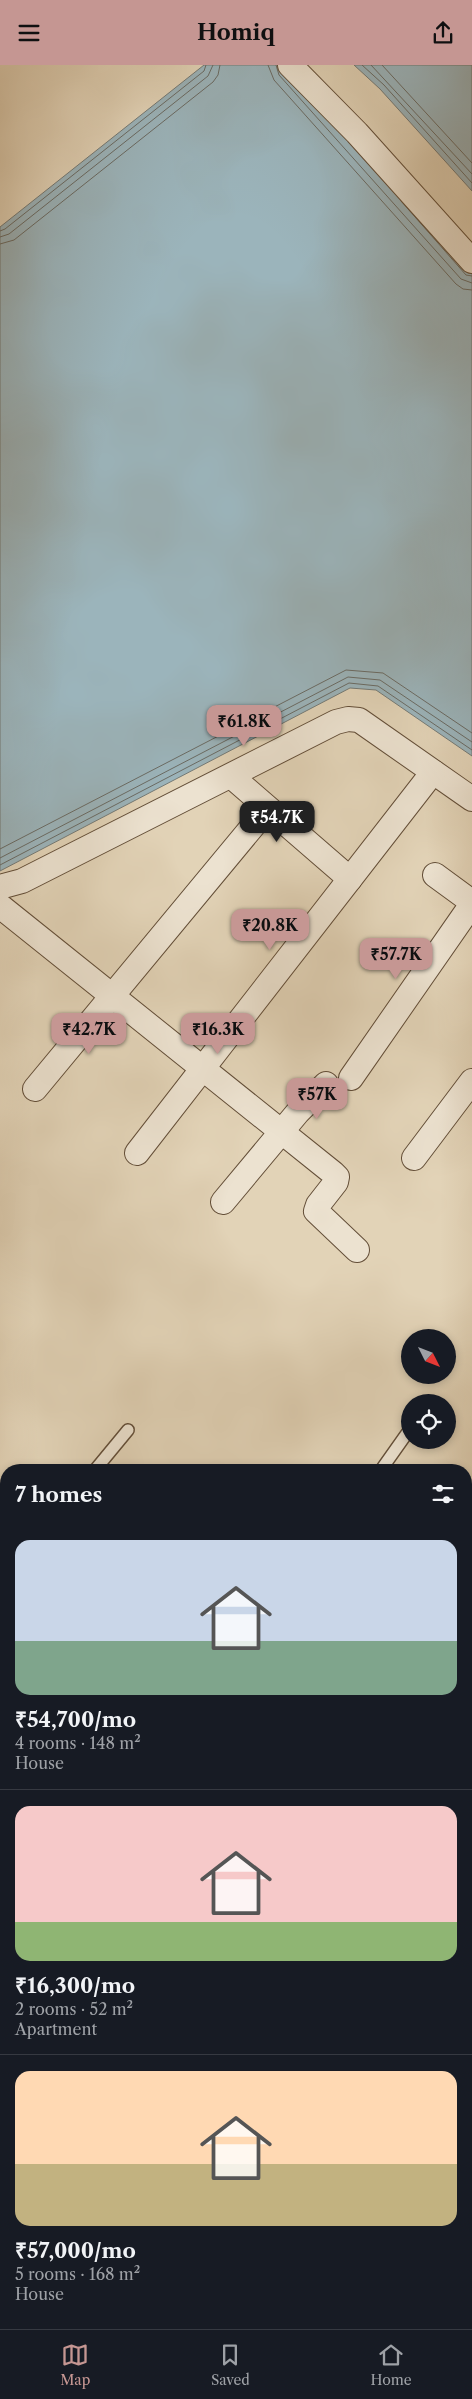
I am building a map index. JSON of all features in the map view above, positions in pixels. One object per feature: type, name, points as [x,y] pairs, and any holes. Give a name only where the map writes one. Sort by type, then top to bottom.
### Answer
[{"type":"street","points":[[290,65],[357,133],[472,261]]},
{"type":"street","points":[[0,887],[22,881],[336,722],[348,719],[359,721],[472,799]]},
{"type":"street","points":[[137,1153],[433,772]]},
{"type":"street","points":[[231,776],[350,879]]},
{"type":"street","points":[[35,1089],[267,809]]},
{"type":"street","points":[[351,1078],[472,903],[434,875]]},
{"type":"street","points":[[0,905],[337,1177],[336,1182],[318,1205],[316,1211],[357,1250]]},
{"type":"street","points":[[414,1158],[472,1081]]},
{"type":"street","points":[[223,1202],[282,1131],[326,1084]]},
{"type":"lane","points":[[100,1464],[128,1430]]},
{"type":"lane","points":[[385,1464],[401,1442]]},
{"type":"water","points":[[204,65],[286,65],[472,274],[472,756],[376,690],[350,688],[0,871],[0,227]]},
{"type":"water","points":[[354,65],[472,65],[472,191],[380,89]]}]
